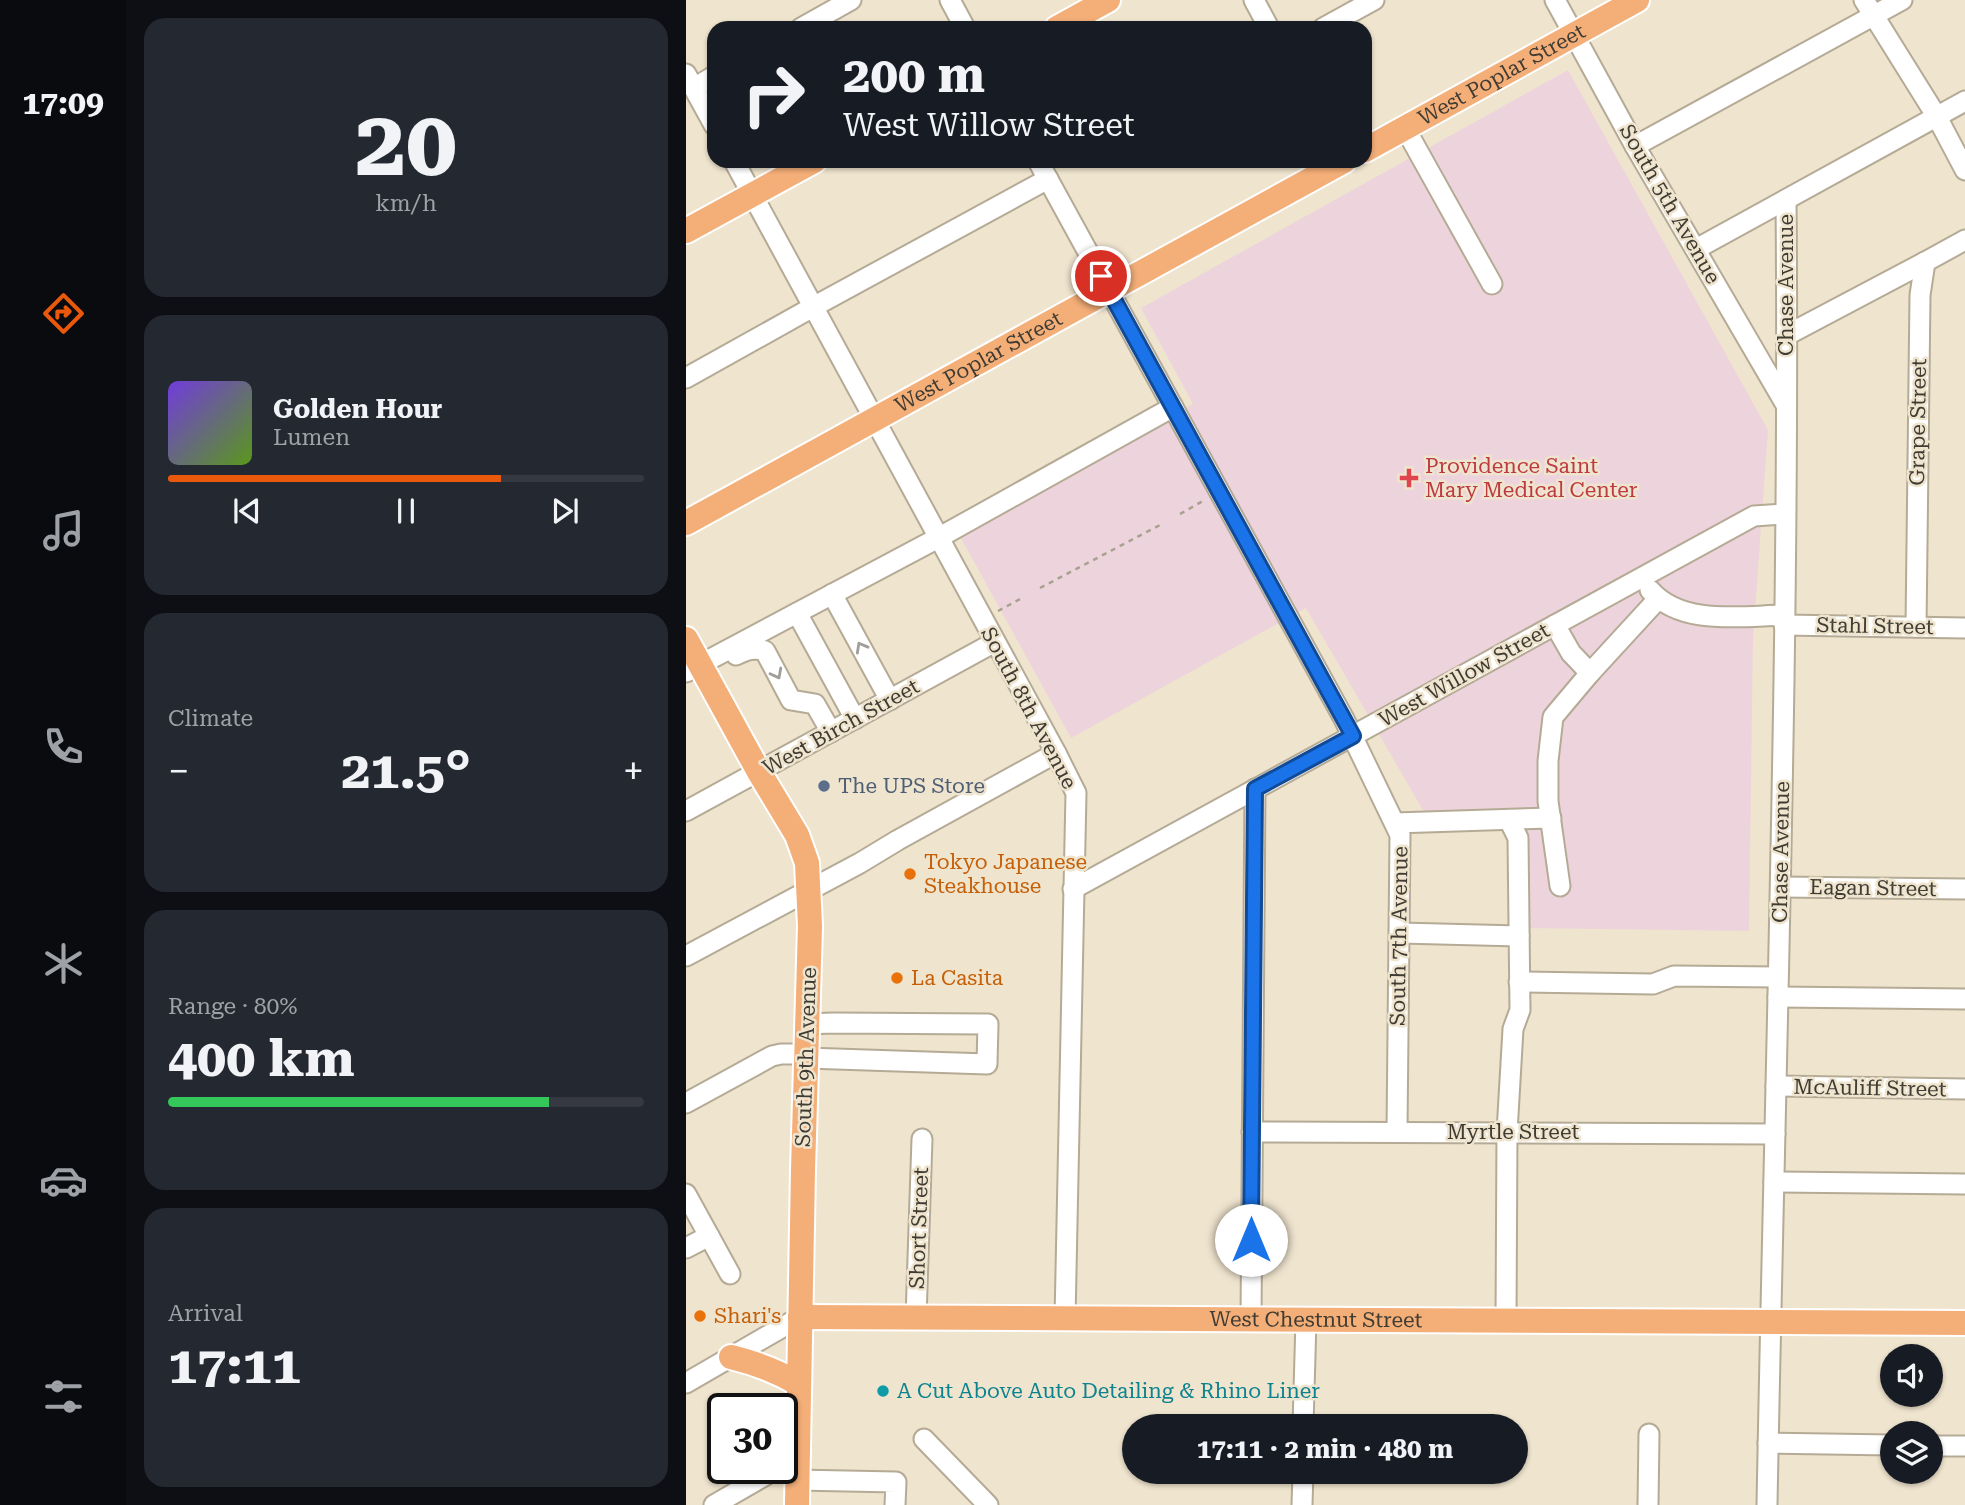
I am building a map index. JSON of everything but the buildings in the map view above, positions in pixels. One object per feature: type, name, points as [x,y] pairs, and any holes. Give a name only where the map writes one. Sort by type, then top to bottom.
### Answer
[{"type":"main road","points":[[1070,21],[1108,0]]},
{"type":"main road","name":"West Poplar Street","points":[[1372,146],[1637,0]]},
{"type":"main road","points":[[686,231],[801,168]]},
{"type":"main road","name":"West Poplar Street","points":[[686,523],[1329,168]]},
{"type":"main road","name":"South 9th Avenue","points":[[686,639],[697,670],[797,835],[807,863],[810,926],[798,1393]]},
{"type":"main road","name":"West Chestnut Street","points":[[800,1317],[1965,1323]]},
{"type":"main road","points":[[731,1357],[778,1371],[799,1384]]},
{"type":"main road","name":"South 9th Avenue","points":[[792,1484],[797,1505]]},
{"type":"street","points":[[814,21],[851,0]]},
{"type":"street","points":[[950,0],[961,21]]},
{"type":"street","points":[[1254,0],[1265,21]]},
{"type":"street","points":[[1336,21],[1374,0]]},
{"type":"street","name":"South 5th Avenue","points":[[1555,0],[1635,146],[1787,406]]},
{"type":"street","points":[[1635,146],[1869,8],[1902,0]]},
{"type":"street","points":[[1869,8],[1937,117],[1965,170]]},
{"type":"street","points":[[690,81],[707,112]]},
{"type":"street","points":[[1696,249],[1965,101]]},
{"type":"street","points":[[1405,128],[1492,284]]},
{"type":"street","name":"South 8th Avenue","points":[[738,168],[1076,793],[1065,1318]]},
{"type":"street","name":"South 7th Avenue","points":[[1042,168],[1353,736],[1400,835],[1397,1131]]},
{"type":"street","points":[[686,378],[1048,179]]},
{"type":"street","name":"Chase Avenue","points":[[1767,1505],[1784,620],[1786,200]]},
{"type":"street","points":[[1787,335],[1965,240]]},
{"type":"street","name":"Grape Street","points":[[1916,627],[1920,295],[1925,262]]},
{"type":"street","points":[[697,670],[1173,407]]},
{"type":"street","name":"West Willow Street","points":[[1073,889],[1754,516],[1785,514]]},
{"type":"street","points":[[1560,886],[1548,801],[1548,761],[1553,718],[1658,599],[1640,578]]},
{"type":"street","points":[[832,594],[890,700]]},
{"type":"street","name":"Stahl Street","points":[[1658,599],[1680,611],[1699,614],[1965,628]]},
{"type":"street","points":[[797,613],[855,719]]},
{"type":"street","points":[[1555,625],[1571,653],[1590,673]]},
{"type":"street","name":"West Birch Street","points":[[686,811],[995,642]]},
{"type":"street","points":[[697,670],[745,650],[758,648],[765,651],[791,700],[815,704],[831,732]]},
{"type":"street","points":[[686,957],[1056,754]]},
{"type":"street","points":[[1251,1320],[1255,789]]},
{"type":"street","points":[[1395,823],[1551,818]]},
{"type":"street","points":[[1506,1321],[1507,1132],[1513,1029],[1520,1010],[1518,838],[1509,820]]},
{"type":"street","name":"Eagan Street","points":[[1780,887],[1965,889]]},
{"type":"street","points":[[1399,933],[1519,936]]},
{"type":"street","points":[[1519,982],[1653,984],[1674,976],[1778,987],[1965,999]]},
{"type":"street","points":[[686,1103],[772,1056],[781,1054],[987,1064],[988,1024],[806,1024]]},
{"type":"street","name":"McAuliff Street","points":[[1776,1086],[1965,1089]]},
{"type":"street","name":"Myrtle Street","points":[[1252,1132],[1775,1134]]},
{"type":"street","name":"Short Street","points":[[916,1318],[922,1139]]},
{"type":"street","points":[[1774,1182],[1965,1184]]},
{"type":"street","points":[[686,1194],[730,1274]]},
{"type":"street","points":[[686,1248],[709,1236]]},
{"type":"street","points":[[686,1382],[800,1317]]},
{"type":"street","points":[[1303,1414],[1306,1320]]},
{"type":"street","points":[[1648,1505],[1649,1434]]},
{"type":"street","points":[[924,1439],[988,1505]]},
{"type":"street","points":[[1768,1443],[1880,1445]]},
{"type":"street","points":[[1943,1446],[1965,1446]]},
{"type":"street","points":[[798,1469],[895,1482],[895,1505]]},
{"type":"street","points":[[714,1505],[756,1484]]},
{"type":"street","points":[[1302,1505],[1303,1484]]},
{"type":"path","points":[[1180,514],[1203,500]]},
{"type":"path","points":[[1040,588],[1160,525]]},
{"type":"path","points":[[999,611],[1022,597]]},
{"type":"shaded area","name":"Providence Saint Mary Medical Center","points":[[1568,70],[1768,430],[1753,638],[1749,931],[1524,928],[1525,812],[1424,812],[1306,608],[1071,738],[956,529],[1193,404],[1141,308]]},
{"type":"place","name":"Providence Saint Mary Medical Center","points":[[1409,478]]},
{"type":"place","name":"The UPS Store","points":[[824,786]]},
{"type":"place","name":"Tokyo Japanese Steakhouse","points":[[910,874]]},
{"type":"place","name":"La Casita","points":[[897,978]]},
{"type":"place","name":"Shari's","points":[[700,1316]]},
{"type":"place","name":"A Cut Above Auto Detailing & Rhino Liner","points":[[883,1391]]},
{"type":"route","points":[[1101,276],[1353,736],[1255,789],[1251,1240]]}]
